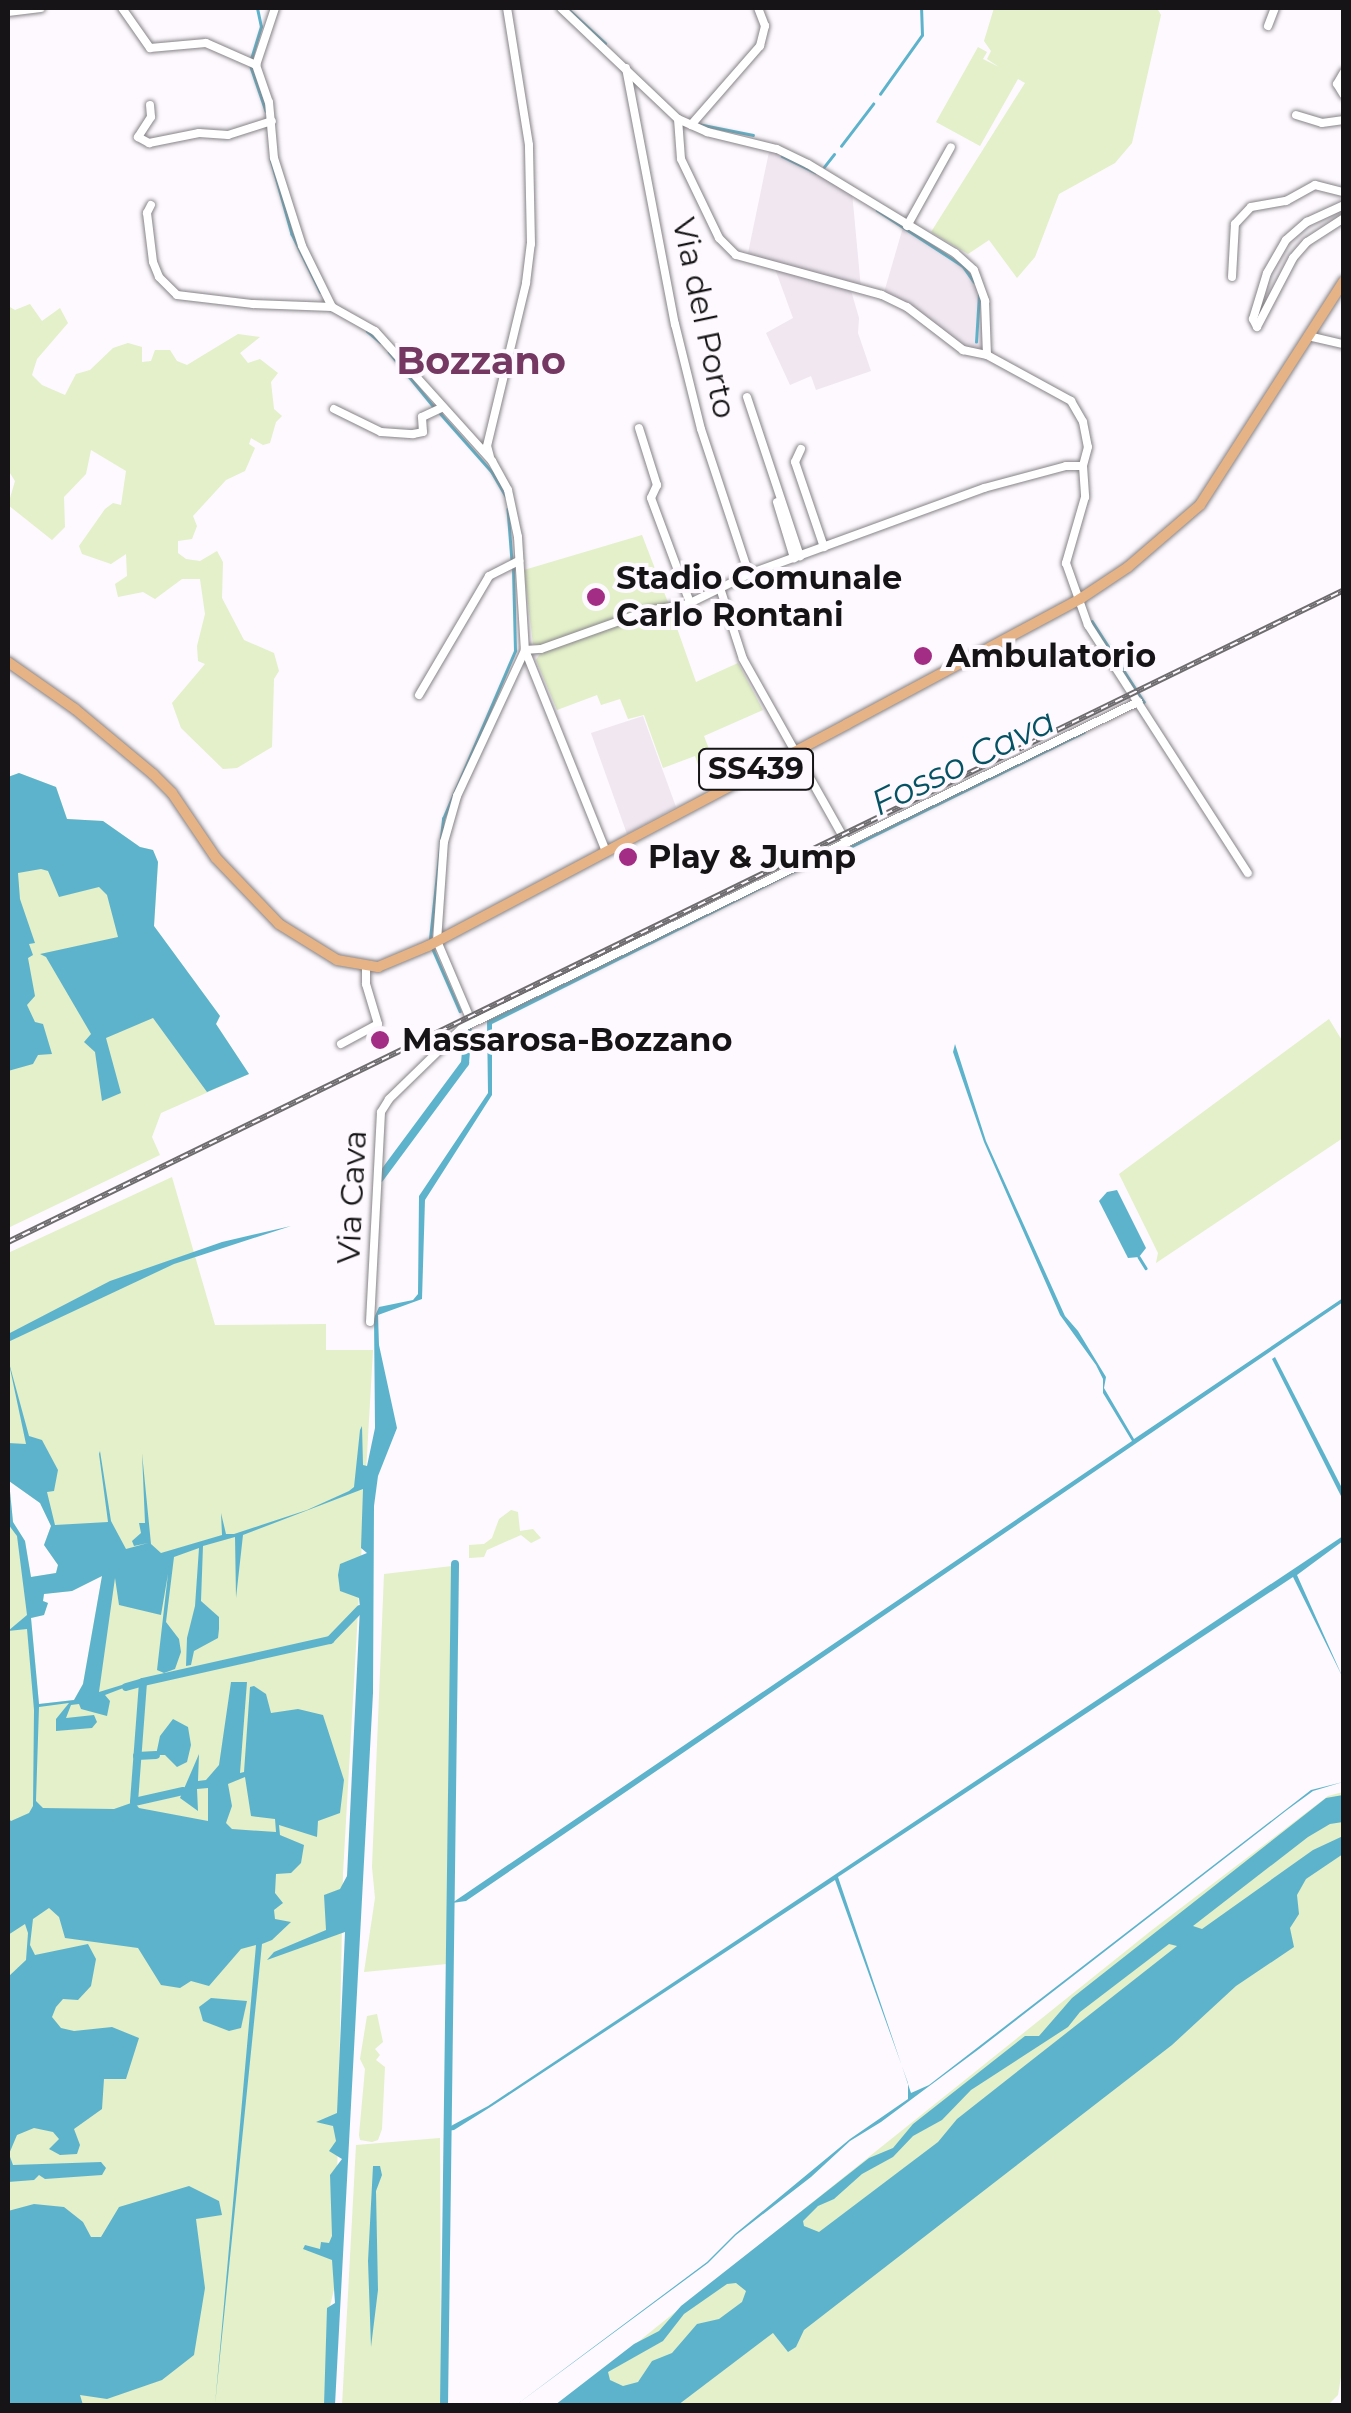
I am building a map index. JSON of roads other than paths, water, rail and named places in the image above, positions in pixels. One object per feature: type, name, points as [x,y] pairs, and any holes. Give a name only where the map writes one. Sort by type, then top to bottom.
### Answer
[{"type":"main road","name":"SS439","points":[[366,967],[390,963],[433,943],[1080,599],[1128,567],[1200,505],[1344,281]]},
{"type":"main road","points":[[8,662],[75,709],[154,774],[216,858],[278,924],[337,960],[366,967]]},
{"type":"street","points":[[8,12],[42,8]]},
{"type":"street","points":[[122,8],[150,48],[206,43],[252,63]]},
{"type":"street","points":[[275,8],[252,63],[286,199],[331,307]]},
{"type":"street","points":[[508,8],[529,144],[531,244],[526,283],[487,446],[514,509],[524,650],[606,850]]},
{"type":"street","points":[[561,8],[678,119],[777,149],[974,270],[985,300],[987,355]]},
{"type":"street","points":[[691,126],[760,46],[765,26],[758,8]]},
{"type":"street","points":[[1268,26],[1275,8]]},
{"type":"street","name":"Via del Porto","points":[[626,68],[625,80],[648,170],[661,264],[675,324],[702,429],[749,574]]},
{"type":"street","points":[[1344,72],[1337,84],[1344,95]]},
{"type":"street","points":[[150,105],[151,117],[138,137],[149,143],[199,134],[228,135],[269,122]]},
{"type":"street","points":[[1296,116],[1322,123],[1344,120]]},
{"type":"street","points":[[678,119],[681,158],[719,238],[736,255],[882,295],[907,307],[963,350],[987,355],[1071,401],[1084,422],[1088,447],[1083,466],[1082,517],[1066,563],[1068,577],[1098,642],[1248,873]]},
{"type":"street","points":[[907,226],[950,147]]},
{"type":"street","points":[[1232,277],[1235,224],[1252,207],[1286,200],[1315,185],[1344,192]]},
{"type":"street","points":[[150,205],[147,213],[153,262],[159,276],[178,295],[331,307],[375,331],[438,410],[492,461]]},
{"type":"street","points":[[1344,205],[1307,222],[1286,240],[1268,274],[1253,319],[1257,327],[1293,258],[1307,242],[1344,218]]},
{"type":"street","points":[[1308,336],[1344,344]]},
{"type":"street","points":[[747,397],[797,557]]},
{"type":"street","points":[[334,408],[381,432],[413,434],[423,432],[422,417],[438,410]]},
{"type":"street","points":[[639,428],[656,485],[650,498],[690,603]]},
{"type":"street","points":[[801,449],[796,462],[824,548]]},
{"type":"street","points":[[524,650],[541,649],[646,611],[690,603],[749,574],[984,488],[1066,466],[1083,466]]},
{"type":"street","points":[[771,484],[797,557]]},
{"type":"street","points":[[419,694],[489,576],[515,562]]},
{"type":"street","points":[[720,591],[743,659],[846,842]]},
{"type":"street","points":[[472,1023],[433,943],[450,815],[524,650]]},
{"type":"street","name":"Via Cava","points":[[370,1322],[381,1112],[389,1099],[472,1023],[1140,704]]},
{"type":"street","points":[[341,1044],[378,1024],[366,984],[366,967]]},
{"type":"water","points":[[19,773],[56,787],[67,819],[103,821],[140,847],[153,850],[158,862],[154,926],[220,1016],[216,1024],[249,1074],[207,1092],[153,1018],[106,1038],[121,1093],[102,1101],[95,1052],[84,1042],[91,1034],[46,957],[40,954],[118,937],[107,895],[99,887],[59,897],[48,871],[41,869],[18,873],[20,899],[35,943],[29,944],[33,955],[28,958],[35,996],[27,1005],[35,1022],[43,1024],[52,1054],[38,1055],[33,1064],[8,1071],[8,777]]},
{"type":"water","points":[[842,849],[492,1024],[492,1095],[425,1200],[422,1299],[378,1315],[379,1345],[397,1428],[378,1476],[374,1506],[373,1693],[335,2405],[324,2405],[327,2308],[335,2303],[332,2260],[303,2249],[305,2245],[320,2249],[321,2242],[329,2243],[332,2236],[330,2175],[342,2159],[329,2151],[336,2141],[333,2126],[316,2122],[337,2113],[345,1932],[267,1960],[274,1952],[326,1930],[324,1895],[340,1889],[347,1876],[360,1607],[359,1598],[340,1591],[338,1575],[340,1564],[367,1553],[361,1548],[363,1489],[243,1535],[236,1598],[235,1537],[203,1546],[201,1601],[219,1617],[219,1629],[218,1638],[194,1651],[191,1665],[186,1666],[187,1638],[195,1606],[199,1548],[174,1557],[166,1622],[179,1639],[181,1652],[175,1669],[164,1673],[157,1670],[168,1574],[161,1615],[119,1605],[115,1578],[99,1692],[125,1684],[126,1687],[105,1695],[110,1701],[107,1716],[81,1709],[79,1704],[71,1705],[66,1718],[94,1715],[97,1722],[92,1728],[56,1731],[56,1719],[69,1703],[39,1707],[36,1801],[43,1808],[114,1809],[134,1802],[139,1808],[208,1821],[208,1788],[197,1789],[198,1811],[180,1798],[199,1754],[198,1781],[206,1780],[219,1765],[231,1682],[247,1682],[240,1773],[244,1772],[250,1687],[254,1686],[266,1694],[271,1713],[298,1709],[323,1715],[344,1780],[340,1813],[318,1821],[317,1837],[279,1825],[280,1835],[304,1845],[301,1863],[291,1873],[276,1874],[275,1893],[283,1903],[274,1910],[275,1919],[291,1922],[262,1944],[215,2405],[256,1945],[241,1949],[209,1986],[191,1981],[180,1988],[161,1985],[138,1948],[65,1938],[59,1917],[49,1908],[33,1919],[30,1945],[35,1955],[88,1944],[96,1959],[91,1986],[78,2000],[63,1999],[56,2007],[52,2017],[61,2028],[74,2031],[112,2027],[139,2038],[126,2079],[104,2079],[102,2109],[74,2129],[80,2145],[77,2154],[60,2155],[49,2149],[59,2139],[53,2132],[34,2128],[17,2135],[9,2154],[13,2165],[101,2162],[106,2168],[102,2175],[45,2179],[39,2175],[34,2180],[8,2182],[8,1977],[26,1960],[28,1933],[25,1924],[8,1935],[8,1818],[11,1821],[29,1813],[33,1806],[34,1710],[27,1629],[8,1631],[27,1615],[17,1536],[8,1524],[8,1443],[26,1444],[8,1359],[29,1436],[42,1440],[58,1470],[54,1491],[47,1492],[55,1525],[108,1522],[100,1451],[111,1521],[126,1549],[148,1543],[134,1546],[132,1541],[141,1533],[139,1523],[145,1523],[142,1453],[151,1544],[161,1553],[222,1535],[221,1513],[226,1534],[234,1534],[307,1510],[349,1491],[354,1487],[360,1430],[362,1426],[363,1465],[367,1466],[375,1428],[374,1318],[379,1307],[413,1300],[418,1294],[419,1196],[488,1093],[487,1021]],"holes":[[[9,1481],[40,1503],[51,1526],[44,1545],[58,1565],[56,1573],[31,1577],[25,1541],[13,1522]],[[102,1576],[83,1684],[74,1700],[39,1704],[31,1618],[44,1615],[48,1603],[43,1601],[44,1594],[72,1591]],[[245,1777],[251,1816],[275,1819],[276,1832],[232,1829],[226,1823],[232,1806],[228,1784]]]},
{"type":"water","points":[[955,1044],[986,1141],[1065,1316],[1106,1377],[1104,1388],[1134,1439],[1343,1298],[1343,1302],[466,1901],[452,1903],[1132,1441],[1103,1393],[1103,1379],[1096,1365],[1060,1315],[984,1142],[953,1052]]},
{"type":"water","points":[[1117,1190],[1146,1248],[1139,1257],[1128,1258],[1099,1201],[1107,1192]]},
{"type":"water","points":[[291,1226],[174,1264],[8,1342],[8,1334],[110,1281],[222,1242]]},
{"type":"water","points":[[1275,1357],[1343,1490],[1343,1500],[1272,1359]]},
{"type":"water","points":[[1343,1536],[1343,1541],[1297,1575],[1343,1678],[1293,1577],[838,1877],[902,2065],[835,1880],[492,2106],[447,2131]]},
{"type":"water","points":[[173,1719],[188,1727],[191,1745],[187,1762],[177,1767],[165,1755],[156,1755],[160,1736]]},
{"type":"water","points":[[1343,1782],[1313,1791],[1287,1810],[979,2049],[881,2122],[850,2141],[708,2263],[516,2405],[707,2262],[735,2234],[850,2139],[908,2099],[908,2084],[911,2093],[929,2085],[1311,1790]]},
{"type":"water","points":[[1343,1795],[1343,1822],[1330,1824],[1308,1837],[1193,1926],[1202,1929],[1313,1850],[1343,1836],[1343,1854],[1306,1879],[1297,1895],[1299,1914],[1290,1928],[1294,1947],[1236,1986],[1172,2045],[804,2330],[796,2347],[788,2352],[773,2333],[678,2405],[555,2405],[634,2344],[659,2331],[681,2306],[869,2158],[893,2148],[913,2124],[1025,2036],[1039,2036],[1072,1998],[1326,1798]],"holes":[[[1169,1944],[1177,1946],[957,2119],[938,2142],[819,2232],[804,2226],[803,2221],[818,2206],[893,2157],[913,2136],[942,2120],[971,2090],[1068,2027],[1080,2012]],[[736,2283],[746,2291],[742,2302],[719,2319],[697,2324],[672,2353],[652,2361],[638,2382],[623,2386],[610,2380],[608,2372],[663,2341],[684,2314],[727,2284]]]},
{"type":"water","points":[[211,1998],[247,2001],[241,2028],[229,2031],[203,2021],[199,2007]]},
{"type":"water","points":[[373,2166],[380,2166],[382,2175],[376,2191],[378,2290],[371,2347],[368,2261]]},
{"type":"water","points":[[189,2186],[219,2201],[222,2215],[196,2219],[205,2288],[194,2355],[162,2380],[107,2399],[80,2395],[83,2405],[8,2405],[8,2211],[34,2204],[64,2207],[83,2222],[91,2237],[101,2237],[119,2207]]},
{"type":"waterway","name":"Fosso Cava","points":[[251,59],[261,27],[257,8]]},
{"type":"waterway","points":[[567,8],[605,43]]},
{"type":"waterway","points":[[880,94],[922,35],[921,8]]},
{"type":"waterway","name":"Fosso Cava","points":[[251,67],[266,111]]},
{"type":"waterway","points":[[841,146],[873,104]]},
{"type":"waterway","points":[[698,124],[753,135]]},
{"type":"waterway","points":[[824,167],[834,154]]},
{"type":"waterway","points":[[782,156],[815,172]]},
{"type":"waterway","name":"Fosso Cava","points":[[271,159],[292,234],[320,291]]},
{"type":"waterway","name":"Fosso Cava","points":[[877,210],[963,266],[974,282]]},
{"type":"waterway","name":"Fosso Cava","points":[[976,342],[979,294]]},
{"type":"waterway","name":"Fosso Cava","points":[[367,331],[380,342]]},
{"type":"waterway","name":"Fosso Cava","points":[[389,352],[434,407]]},
{"type":"waterway","name":"Fosso Cava","points":[[440,413],[492,472],[506,496]]},
{"type":"waterway","name":"Fosso Cava","points":[[508,509],[512,561]]},
{"type":"waterway","name":"Fosso Cava","points":[[430,939],[443,819],[515,651],[513,569]]},
{"type":"waterway","name":"Fosso Cava","points":[[1092,621],[1144,702],[1140,704]]},
{"type":"waterway","name":"Fosso Cava","points":[[844,850],[1084,732]]},
{"type":"waterway","name":"Fosso Cava","points":[[432,947],[460,1011]]},
{"type":"waterway","points":[[380,1178],[465,1063],[468,1030]]},
{"type":"waterway","points":[[1139,1257],[1146,1268]]},
{"type":"waterway","points":[[444,2406],[455,1564]]},
{"type":"waterway","points":[[183,1791],[134,1802],[143,1682],[330,1640],[360,1609]]},
{"type":"waterway","points":[[126,1687],[143,1682]]},
{"type":"waterway","points":[[137,1756],[156,1755]]},
{"type":"railway","points":[[8,1242],[1344,590]]},
{"type":"place","name":"Stadio Comunale Carlo Rontani","points":[[596,597]]},
{"type":"place","name":"Ambulatorio","points":[[923,656]]},
{"type":"place","name":"Play & Jump","points":[[628,857]]},
{"type":"place","name":"Massarosa-Bozzano","points":[[380,1040]]},
{"type":"district","name":"Bozzano","points":[[481,361]]}]
